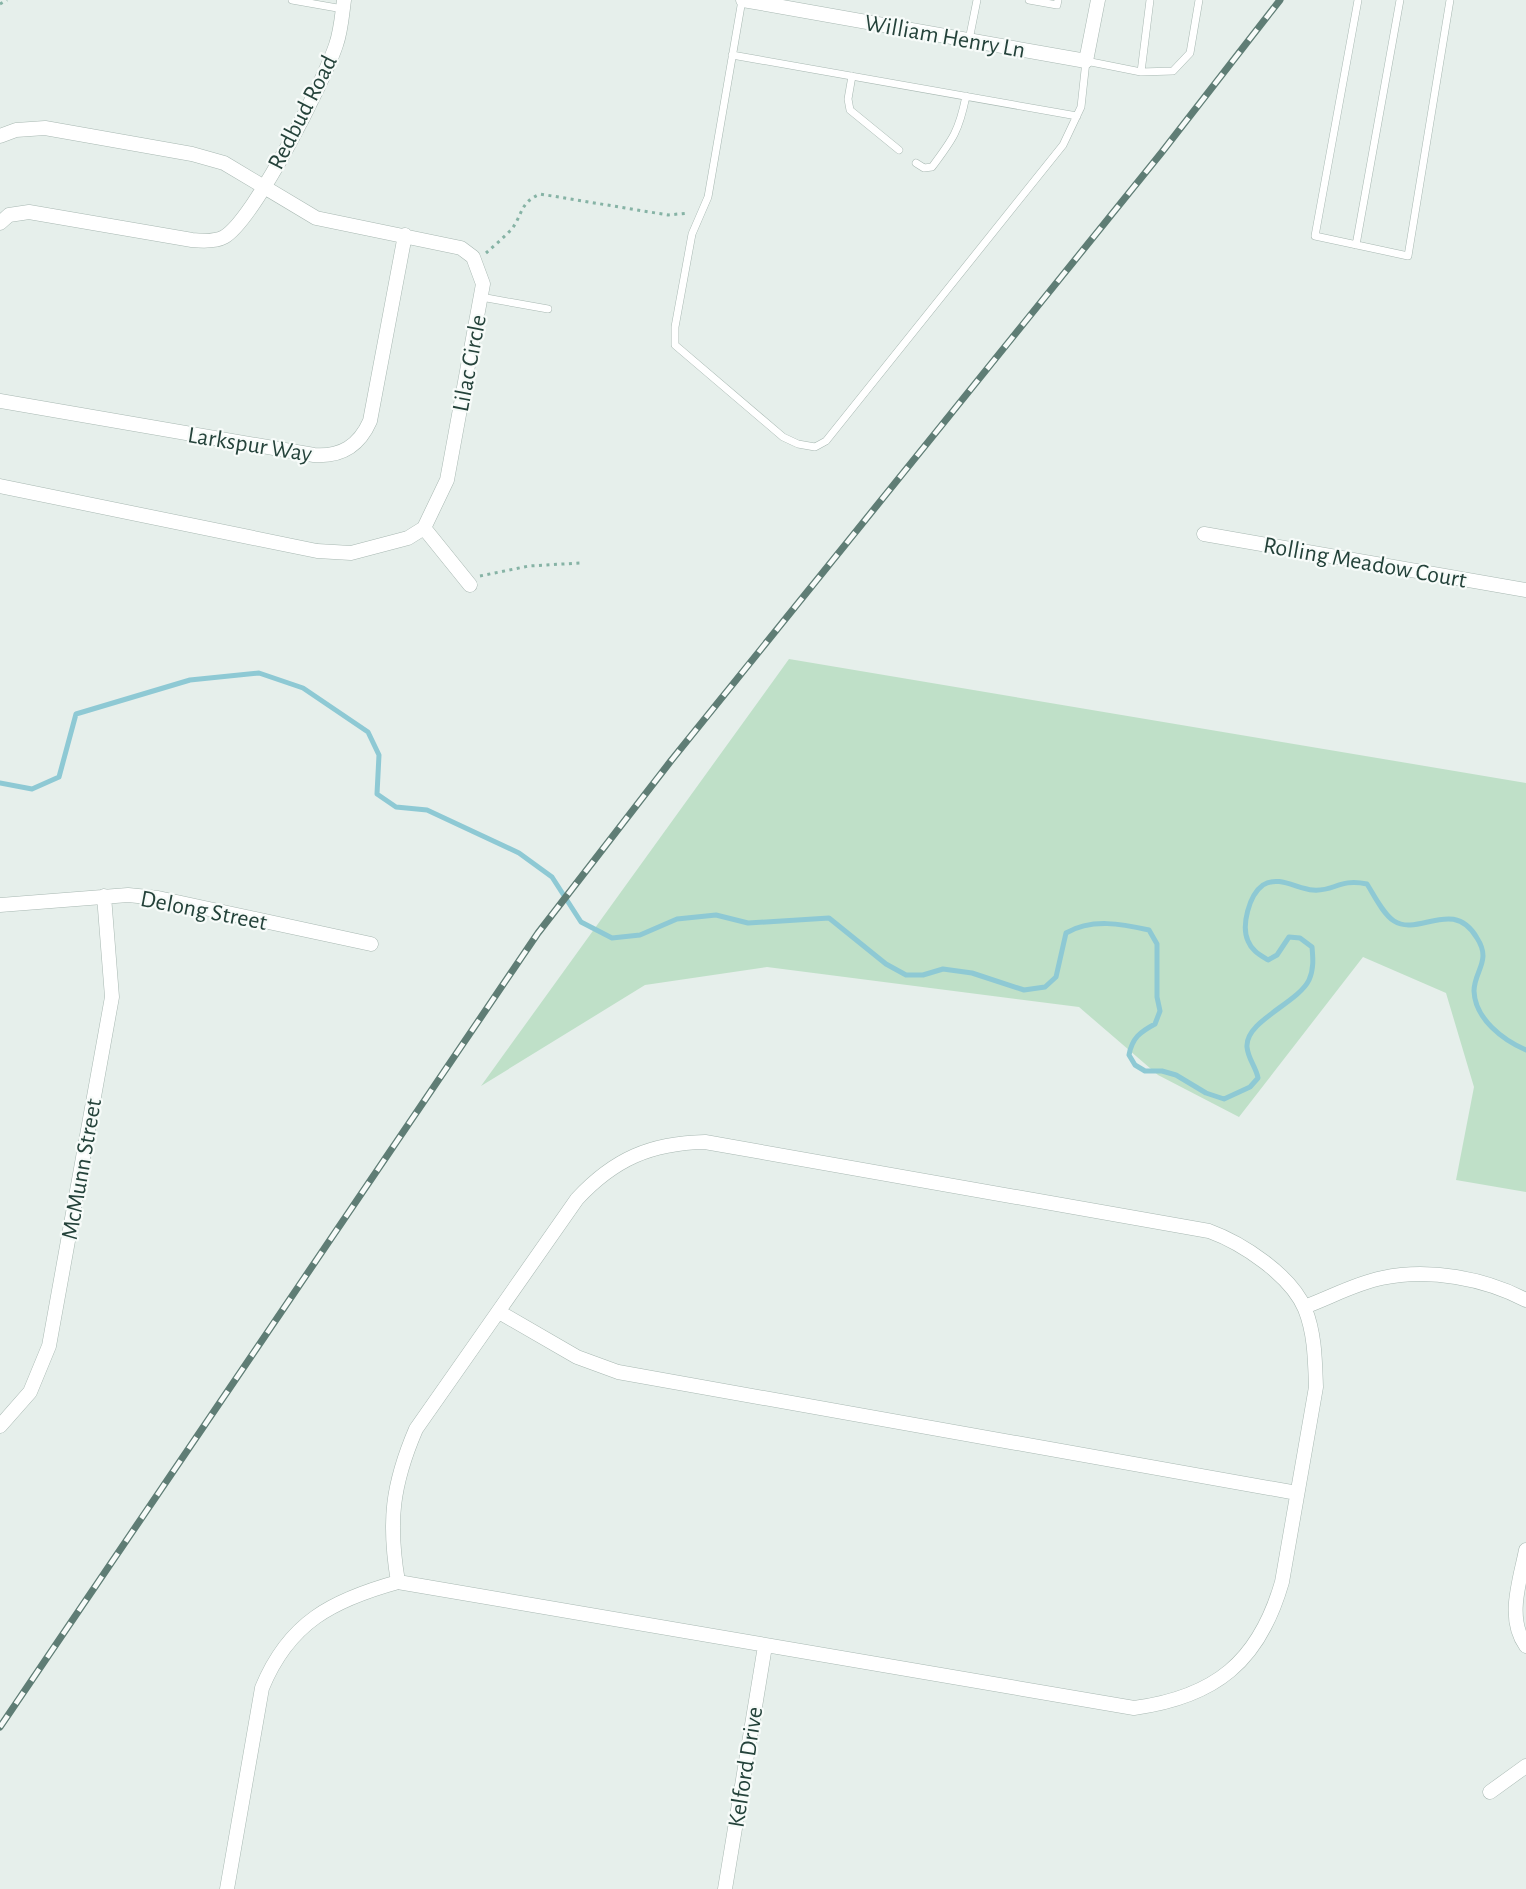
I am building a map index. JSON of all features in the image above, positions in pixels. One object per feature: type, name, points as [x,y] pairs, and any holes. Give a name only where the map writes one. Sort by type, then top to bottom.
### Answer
[{"type":"street","name":"William Henry Ln","points":[[742,0],[1086,61]]},
{"type":"street","points":[[1086,61],[1098,0]]},
{"type":"street","name":"Redbud Road","points":[[262,187],[320,87],[338,42],[344,5]]},
{"type":"street","points":[[0,136],[16,130],[45,128],[192,154],[224,163],[316,218],[461,248],[475,261]]},
{"type":"street","points":[[0,222],[9,215],[28,212],[207,241],[224,237],[249,211],[262,187]]},
{"type":"street","name":"Larkspur Way","points":[[0,401],[314,455],[328,456],[341,453],[364,435],[369,421],[405,235]]},
{"type":"street","name":"Lilac Circle","points":[[424,528],[447,480],[483,284],[475,261]]},
{"type":"street","points":[[0,486],[317,550],[351,554],[408,538],[424,528],[468,582]]},
{"type":"street","name":"Rolling Meadow Court","points":[[1204,534],[1526,590]]},
{"type":"street","name":"Delong Street","points":[[0,905],[104,896],[158,898],[371,945]]},
{"type":"street","name":"McMunn Street","points":[[0,1426],[30,1392],[41,1371],[49,1346],[112,997],[104,896]]},
{"type":"street","points":[[227,1889],[262,1688],[271,1666],[287,1642],[322,1611],[343,1600],[398,1582],[1134,1708],[1184,1697],[1209,1687],[1230,1672],[1260,1638],[1274,1609],[1282,1582],[1316,1388],[1315,1357],[1304,1307],[1284,1281],[1259,1258],[1231,1239],[1209,1231],[705,1142],[674,1143],[654,1149],[623,1160],[597,1177],[577,1199],[416,1429],[401,1463],[394,1495],[392,1522],[398,1582]]},
{"type":"street","points":[[1304,1307],[1380,1278],[1419,1274],[1490,1284],[1526,1300]]},
{"type":"street","points":[[500,1312],[577,1357],[618,1372],[1297,1493]]},
{"type":"street","points":[[1526,1550],[1515,1612],[1516,1626],[1526,1646]]},
{"type":"street","name":"Kelford Drive","points":[[725,1889],[765,1646]]},
{"type":"street","points":[[1490,1792],[1526,1766]]},
{"type":"lane","points":[[292,0],[344,5]]},
{"type":"lane","points":[[742,0],[708,197],[692,234],[675,327],[675,345],[783,437],[798,444],[815,447],[826,441],[1063,145],[1081,106],[1086,61],[1141,72],[1173,71],[1181,66],[1190,53],[1199,0]]},
{"type":"lane","points":[[969,40],[977,0]]},
{"type":"lane","points":[[1029,0],[1057,5],[1058,0]]},
{"type":"lane","points":[[1141,72],[1150,0]]},
{"type":"lane","points":[[1358,0],[1315,236],[1408,256],[1450,0]]},
{"type":"lane","points":[[1356,245],[1400,0]]},
{"type":"lane","points":[[732,55],[1077,116]]},
{"type":"lane","points":[[852,76],[848,99],[850,110],[899,150]]},
{"type":"lane","points":[[916,163],[924,168],[932,167],[955,137],[960,126],[966,96]]},
{"type":"lane","points":[[481,297],[548,309]]},
{"type":"path","points":[[0,4],[7,0]]},
{"type":"path","points":[[475,261],[512,228],[521,208],[530,198],[540,194],[668,215],[687,212],[697,221]]},
{"type":"path","points":[[468,582],[529,566],[580,563]]},
{"type":"green space","points":[[789,659],[1526,783],[1526,1192],[1456,1180],[1474,1087],[1446,993],[1363,957],[1239,1117],[1158,1075],[1079,1007],[767,967],[645,985],[481,1086]]},
{"type":"waterway","points":[[0,783],[32,789],[59,777],[76,714],[190,680],[259,673],[303,688],[368,732],[379,755],[377,794],[396,807],[427,810],[519,853],[552,877],[581,922],[612,938],[640,935],[677,919],[716,915],[748,923],[829,918],[886,964],[906,975],[923,975],[943,969],[972,973],[1024,990],[1045,987],[1056,977],[1066,933],[1076,928],[1086,925],[1118,924],[1149,930],[1157,944],[1157,997],[1160,1011],[1155,1024],[1135,1040],[1129,1055],[1135,1065],[1145,1071],[1162,1071],[1176,1075],[1206,1093],[1224,1099],[1250,1087],[1258,1078],[1247,1047],[1254,1029],[1294,997],[1311,976],[1312,947],[1300,938],[1289,937],[1277,955],[1268,960],[1252,947],[1245,927],[1250,903],[1254,896],[1263,885],[1275,881],[1313,890],[1350,883],[1367,884],[1382,909],[1394,921],[1404,925],[1414,925],[1447,919],[1457,920],[1468,926],[1477,938],[1483,953],[1474,991],[1479,1011],[1500,1034],[1526,1050]]},
{"type":"railway","points":[[0,1727],[538,933],[670,762],[1162,152],[1280,0]]}]
